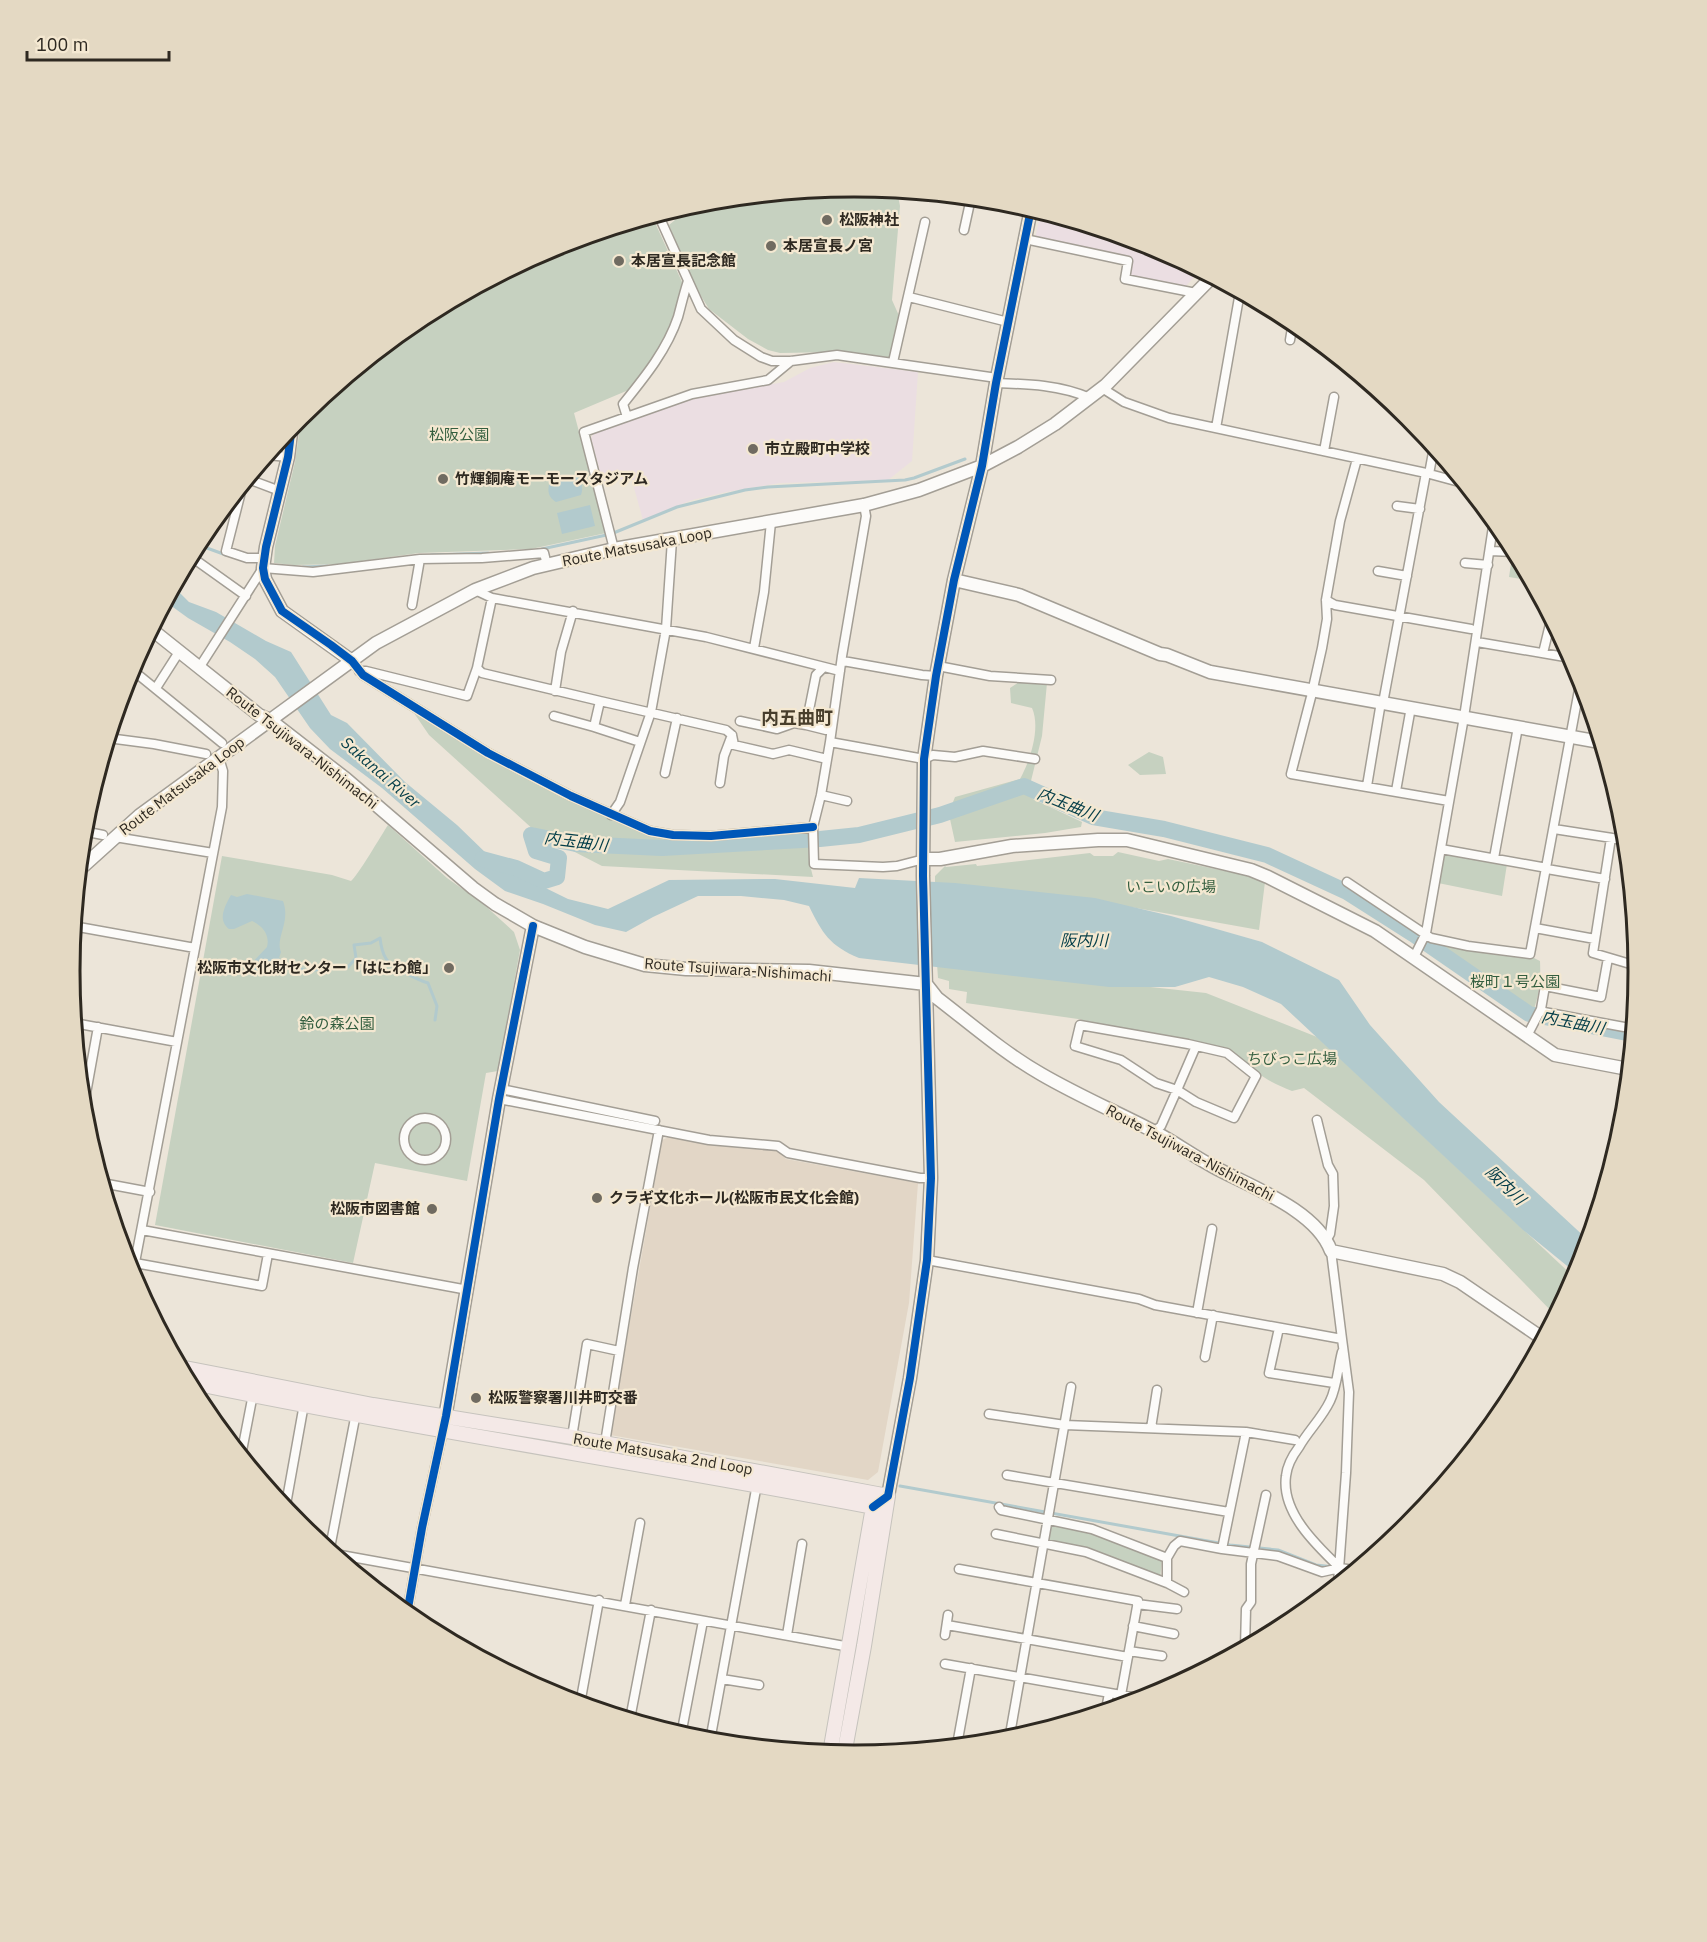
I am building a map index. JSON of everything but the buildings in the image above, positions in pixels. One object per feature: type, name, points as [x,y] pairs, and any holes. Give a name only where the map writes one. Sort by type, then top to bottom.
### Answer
[{"type":"main road","name":"Route Matsusaka 2nd Loop","points":[[190,1369],[373,1405],[444,1423],[873,1507]]},
{"type":"main road","name":"Route Matsusaka 2nd Loop","points":[[199,1384],[356,1413],[572,1437],[888,1496]]},
{"type":"main road","points":[[846,1745],[888,1496]]},
{"type":"main road","points":[[832,1744],[873,1507]]},
{"type":"street","points":[[964,230],[969,206]]},
{"type":"street","points":[[873,1507],[888,1496],[910,1378],[927,1260],[931,1178],[923,876],[924,759],[954,580],[982,466],[996,380],[1029,218]]},
{"type":"street","points":[[661,221],[701,309],[734,340],[761,357],[772,361],[791,361],[837,355],[1070,389],[1090,398]]},
{"type":"street","points":[[892,362],[925,222]]},
{"type":"street","points":[[1025,239],[1128,261],[1125,279],[1196,293]]},
{"type":"street","points":[[627,417],[623,404],[646,377],[669,339],[688,281]]},
{"type":"street","name":"Route Matsusaka Loop","points":[[88,860],[109,836],[273,718],[352,667],[376,643],[476,590],[533,568],[614,549],[864,505],[911,493],[982,466],[1055,424],[1090,398],[1207,283]]},
{"type":"street","points":[[909,297],[1008,322]]},
{"type":"street","points":[[1216,428],[1239,300]]},
{"type":"street","points":[[1290,340],[1291,332]]},
{"type":"street","points":[[614,549],[584,432],[692,394],[768,380],[791,361]]},
{"type":"street","points":[[1102,388],[1124,402],[1144,410],[1451,480]]},
{"type":"street","points":[[1324,452],[1334,397]]},
{"type":"street","points":[[290,442],[264,563],[265,579],[282,611],[352,667],[488,753],[611,815],[650,831],[673,835],[711,836],[812,830]]},
{"type":"street","points":[[277,456],[288,457]]},
{"type":"street","points":[[1367,786],[1419,509],[1432,457]]},
{"type":"street","points":[[1357,459],[1340,521],[1326,600],[1327,619],[1291,774],[1449,801]]},
{"type":"street","points":[[255,481],[280,490]]},
{"type":"street","points":[[239,500],[226,551],[264,563],[313,572],[420,559],[482,558],[544,553],[547,565]]},
{"type":"street","points":[[864,505],[866,516],[843,661],[821,795],[812,830],[814,864],[897,866],[924,859],[942,859],[1012,846],[1127,840],[1251,870],[1416,952],[1527,1036],[1555,1054],[1622,1067]]},
{"type":"street","points":[[1397,506],[1419,509]]},
{"type":"street","points":[[754,648],[764,592],[771,522]]},
{"type":"street","points":[[1416,952],[1426,934],[1477,642],[1492,534]]},
{"type":"street","points":[[611,815],[620,802],[651,712],[666,629],[672,540]]},
{"type":"street","points":[[1490,550],[1503,551]]},
{"type":"street","points":[[412,605],[420,559]]},
{"type":"street","points":[[197,561],[245,597]]},
{"type":"street","points":[[201,665],[264,563]]},
{"type":"street","points":[[1466,563],[1488,565]]},
{"type":"street","points":[[1378,571],[1407,576]]},
{"type":"street","points":[[954,580],[1019,595],[1160,654],[1210,672],[1592,741]]},
{"type":"street","points":[[476,590],[492,597],[666,629],[754,648],[840,671]]},
{"type":"street","points":[[352,667],[466,696],[477,668],[492,597]]},
{"type":"street","points":[[1326,600],[1335,605],[1471,629]]},
{"type":"street","points":[[555,691],[561,651],[573,611]]},
{"type":"street","points":[[1543,653],[1549,630]]},
{"type":"street","name":"Route Tsujiwara-Nishimachi","points":[[157,634],[179,652],[201,665],[259,715],[273,718],[473,888],[533,926],[585,947],[645,966],[809,971],[926,984],[937,998],[1030,1068],[1074,1094],[1155,1131],[1212,1166],[1303,1216],[1317,1228],[1329,1245]]},
{"type":"street","points":[[1477,642],[1560,656]]},
{"type":"street","points":[[156,688],[179,652]]},
{"type":"street","points":[[843,661],[922,675],[937,671],[1051,680]]},
{"type":"street","points":[[477,668],[482,673],[726,730],[732,735],[734,744],[772,754],[789,750],[827,759]]},
{"type":"street","points":[[806,725],[816,675],[822,668]]},
{"type":"street","points":[[138,674],[222,743]]},
{"type":"street","points":[[1347,882],[1431,938],[1468,946],[1530,954],[1577,698]]},
{"type":"street","points":[[594,727],[600,700]]},
{"type":"street","points":[[1396,791],[1411,707]]},
{"type":"street","points":[[554,716],[640,741]]},
{"type":"street","points":[[665,773],[677,718]]},
{"type":"street","points":[[740,721],[777,729],[794,723],[826,730]]},
{"type":"street","points":[[1494,858],[1518,727]]},
{"type":"street","points":[[720,783],[724,756],[732,735]]},
{"type":"street","points":[[116,739],[206,754]]},
{"type":"street","points":[[830,742],[924,759],[933,755],[954,757],[983,751],[1035,759]]},
{"type":"street","points":[[136,1260],[222,807],[223,771],[219,758]]},
{"type":"street","points":[[821,795],[847,801]]},
{"type":"street","points":[[1554,829],[1616,839]]},
{"type":"street","points":[[92,833],[213,853]]},
{"type":"street","points":[[1611,838],[1593,953],[1628,963]]},
{"type":"street","points":[[1441,849],[1605,879]]},
{"type":"street","points":[[409,1605],[468,1290],[500,1094],[533,926]]},
{"type":"street","points":[[81,928],[195,948]]},
{"type":"street","points":[[1535,928],[1595,939]]},
{"type":"street","points":[[1527,1036],[1541,1010],[1545,986],[1601,997],[1608,958]]},
{"type":"street","points":[[1541,1010],[1626,1025]]},
{"type":"street","points":[[81,1024],[177,1042]]},
{"type":"street","points":[[1080,1025],[1227,1053],[1256,1076],[1233,1118],[1196,1102],[1177,1090],[1156,1083],[1121,1060],[1075,1046],[1080,1025]]},
{"type":"street","points":[[88,1083],[98,1027]]},
{"type":"street","points":[[1155,1131],[1161,1125],[1196,1046]]},
{"type":"street","points":[[500,1094],[655,1121]]},
{"type":"street","points":[[500,1094],[710,1140],[778,1146],[788,1153],[920,1178],[931,1178]]},
{"type":"street","points":[[418,1119],[432,1119],[443,1128],[446,1142],[439,1154],[426,1160],[420,1159],[408,1152],[404,1133],[407,1127],[418,1119]]},
{"type":"street","points":[[1317,1119],[1328,1166],[1333,1174],[1334,1206],[1329,1245],[1349,1392],[1338,1573]]},
{"type":"street","points":[[605,1443],[659,1130]]},
{"type":"street","points":[[110,1185],[150,1192]]},
{"type":"street","points":[[1197,1312],[1212,1229]]},
{"type":"street","points":[[142,1230],[468,1290]]},
{"type":"street","points":[[1329,1245],[1443,1274],[1477,1293],[1537,1334]]},
{"type":"street","points":[[137,1263],[262,1286],[268,1254]]},
{"type":"street","points":[[927,1260],[1139,1299],[1155,1305],[1279,1328],[1342,1343]]},
{"type":"street","points":[[1205,1357],[1212,1315]]},
{"type":"street","points":[[1279,1328],[1269,1373],[1334,1383]]},
{"type":"street","points":[[1338,1573],[1292,1510],[1286,1486],[1288,1467],[1298,1447],[1330,1400],[1342,1343]]},
{"type":"street","points":[[572,1437],[587,1344],[620,1351]]},
{"type":"street","points":[[1012,1728],[1071,1387]]},
{"type":"street","points":[[1151,1428],[1157,1390]]},
{"type":"street","points":[[244,1447],[253,1394]]},
{"type":"street","points":[[287,1498],[304,1404]]},
{"type":"street","points":[[330,1540],[356,1413]]},
{"type":"street","points":[[989,1414],[1065,1425],[1246,1432],[1295,1440]]},
{"type":"street","points":[[1223,1544],[1246,1432]]},
{"type":"street","points":[[1007,1474],[1229,1512]]},
{"type":"street","points":[[712,1731],[757,1484]]},
{"type":"street","points":[[1245,1638],[1246,1609],[1251,1602],[1251,1564],[1266,1495]]},
{"type":"street","points":[[999,1507],[1001,1510],[1049,1514],[1107,1533],[1167,1558]]},
{"type":"street","points":[[625,1605],[640,1523]]},
{"type":"street","points":[[996,1534],[1096,1555],[1184,1592]]},
{"type":"street","points":[[1167,1583],[1167,1558],[1180,1541],[1255,1549],[1315,1571],[1338,1573]]},
{"type":"street","points":[[787,1635],[802,1544]]},
{"type":"street","points":[[347,1556],[850,1647]]},
{"type":"street","points":[[959,1569],[1138,1601],[1121,1695]]},
{"type":"street","points":[[582,1695],[599,1600]]},
{"type":"street","points":[[1137,1604],[1177,1610]]},
{"type":"street","points":[[631,1712],[651,1610]]},
{"type":"street","points":[[945,1635],[948,1615]]},
{"type":"street","points":[[683,1726],[703,1621]]},
{"type":"street","points":[[947,1624],[1027,1639],[1128,1654],[1162,1656]]},
{"type":"street","points":[[1133,1626],[1174,1634]]},
{"type":"street","points":[[945,1664],[1124,1696]]},
{"type":"street","points":[[958,1737],[971,1668]]},
{"type":"street","points":[[722,1679],[759,1685]]},
{"type":"street","points":[[1107,1702],[1109,1693]]},
{"type":"shaded area","points":[[1039,220],[1054,223],[1150,256],[1195,276],[1184,288],[1129,277],[1131,258],[1035,238]]},
{"type":"shaded area","name":"市立殿町中学校","points":[[834,362],[918,372],[912,461],[888,480],[780,483],[692,500],[643,520],[631,477],[603,483],[591,438],[595,431],[693,399],[784,382],[810,368]]},
{"type":"shaded area","points":[[669,1137],[778,1151],[786,1159],[918,1183],[909,1303],[878,1472],[868,1480],[610,1435],[662,1140]]},
{"type":"green space","points":[[854,197],[899,199],[900,206],[892,300],[900,318],[891,355],[888,358],[836,352],[780,353],[768,350],[748,339],[709,309],[693,283],[669,225],[674,218],[703,212],[803,199]]},
{"type":"green space","name":"松阪公園","points":[[655,223],[682,282],[675,317],[667,339],[631,389],[574,413],[606,533],[531,549],[419,553],[340,564],[274,563],[275,546],[295,462],[299,431],[306,424],[343,389],[423,327],[511,277],[557,256]]},
{"type":"green space","points":[[1511,563],[1521,579],[1509,577]]},
{"type":"green space","points":[[1019,682],[1047,683],[1042,736],[1029,789],[1033,799],[1082,822],[1081,827],[955,842],[950,819],[935,818],[934,810],[951,807],[955,797],[1020,779],[1027,763],[1035,735],[1035,725],[1032,708],[1011,703],[1010,688]]},
{"type":"green space","points":[[414,713],[485,754],[648,833],[806,831],[809,834],[810,865],[813,877],[602,866],[536,832],[429,735]]},
{"type":"green space","points":[[1149,752],[1163,757],[1166,774],[1140,775],[1128,765]]},
{"type":"green space","name":"鈴の森公園","points":[[388,825],[447,878],[481,902],[514,932],[520,950],[498,1071],[486,1073],[467,1181],[375,1163],[353,1263],[155,1225],[222,856],[332,875],[351,881]]},
{"type":"green space","name":"いこいの広場","points":[[1118,852],[1159,861],[1168,859],[1249,876],[1265,882],[1259,930],[1086,899],[935,886],[935,876],[945,866],[976,864],[977,866],[1090,853],[1094,856],[1113,856]]},
{"type":"green space","points":[[1447,853],[1507,864],[1502,896],[1438,883],[1443,856]]},
{"type":"green space","name":"桜町１号公園","points":[[1430,941],[1534,958],[1540,961],[1539,990],[1530,1018],[1526,1020],[1480,985],[1461,975],[1426,949]]},
{"type":"green space","name":"ちびっこ広場","points":[[937,964],[1206,993],[1317,1037],[1567,1271],[1550,1309],[1424,1180],[1304,1088],[1292,1091],[1274,1083],[1228,1050],[1078,1019],[966,1003],[967,992],[949,989],[949,981],[938,978]]},
{"type":"green space","points":[[1051,1523],[1103,1537],[1162,1560],[1160,1579],[1048,1542]]},
{"type":"water","points":[[576,475],[582,484],[581,495],[556,502],[551,498],[550,481]]},
{"type":"water","points":[[590,505],[595,526],[562,534],[557,513]]},
{"type":"water","name":"阪内川","points":[[179,592],[189,602],[216,612],[266,641],[291,652],[331,715],[347,723],[405,782],[457,825],[488,855],[517,874],[568,899],[608,909],[669,880],[775,879],[855,888],[859,878],[955,883],[1095,898],[1171,916],[1262,942],[1339,980],[1370,1025],[1439,1102],[1581,1234],[1569,1267],[1523,1230],[1281,1004],[1243,987],[1209,977],[1175,987],[1109,987],[859,958],[841,949],[828,938],[809,906],[784,900],[741,896],[698,896],[626,932],[595,925],[505,891],[475,869],[382,788],[330,749],[310,728],[275,677],[255,659],[171,606]]},
{"type":"water","points":[[247,894],[283,901],[285,909],[280,941],[280,964],[253,977],[250,973],[250,965],[267,947],[265,931],[252,921],[229,929],[223,921],[225,908],[231,895],[237,897]]},
{"type":"waterway","points":[[542,549],[611,534],[677,507],[745,490],[905,480],[965,459]]},
{"type":"waterway","points":[[206,548],[226,555]]},
{"type":"waterway","points":[[431,555],[488,553]]},
{"type":"waterway","points":[[303,567],[327,566]]},
{"type":"waterway","name":"内玉曲川","points":[[482,859],[516,868],[544,881],[557,877],[559,858],[536,851],[531,835],[576,844],[662,848],[820,839],[859,835],[940,815],[1024,786],[1093,817],[1164,829],[1267,855],[1347,892],[1413,934],[1529,1014],[1625,1033]]},
{"type":"waterway","points":[[279,961],[309,972],[332,965],[348,967],[356,958],[354,945],[371,943],[380,938],[382,949],[389,962],[428,983],[437,1006],[435,1020]]},
{"type":"waterway","points":[[900,1486],[1230,1545],[1278,1550],[1316,1565],[1334,1567]]},
{"type":"cycle path","points":[[873,1507],[888,1496],[910,1378],[927,1260],[931,1178],[923,876],[924,759],[936,676],[954,580],[982,466],[1029,218]]},
{"type":"cycle path","points":[[290,441],[266,547],[263,568],[265,579],[282,611],[352,661],[363,675],[488,753],[571,796],[650,831],[673,835],[711,836],[813,827]]},
{"type":"cycle path","points":[[409,1605],[446,1416],[499,1099],[533,926]]},
{"type":"place","name":"松阪神社","points":[[827,220]]},
{"type":"place","name":"本居宣長ノ宮","points":[[771,246]]},
{"type":"place","name":"本居宣長記念館","points":[[619,261]]},
{"type":"place","name":"市立殿町中学校","points":[[753,449]]},
{"type":"place","name":"竹輝銅庵モーモースタジアム","points":[[443,479]]},
{"type":"place","name":"松阪市文化財センター「はにわ館」","points":[[449,968]]},
{"type":"place","name":"クラギ文化ホール(松阪市民文化会館)","points":[[597,1198]]},
{"type":"place","name":"松阪市図書館","points":[[432,1209]]},
{"type":"place","name":"松阪警察署川井町交番","points":[[476,1398]]},
{"type":"district","name":"内五曲町","points":[[797,718]]},
{"type":"water label","name":"Sakanai River","points":[[381,772]]}]
